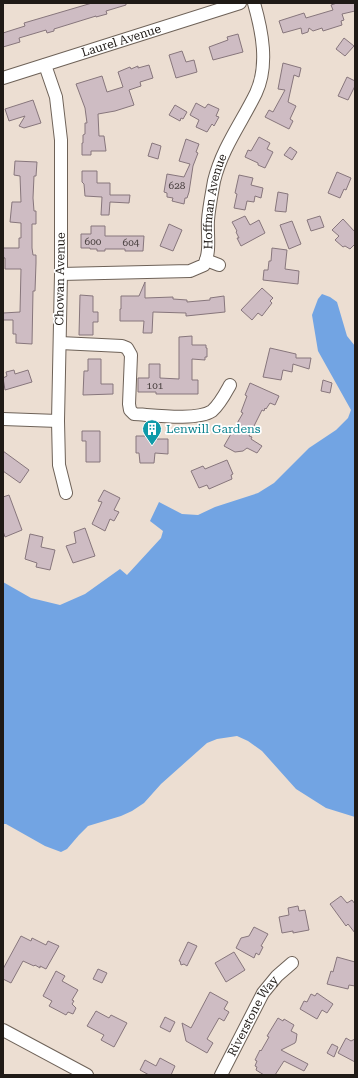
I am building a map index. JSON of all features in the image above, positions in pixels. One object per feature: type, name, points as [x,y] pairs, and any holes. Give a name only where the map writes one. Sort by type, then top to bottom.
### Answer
[{"type":"street","name":"Laurel Avenue","points":[[3,78],[240,3]]},
{"type":"street","name":"Hoffman Avenue","points":[[61,274],[190,271],[204,264],[208,254],[208,220],[211,196],[218,166],[226,146],[256,91],[263,60],[260,23],[254,3]]},
{"type":"street","name":"Chowan Avenue","points":[[45,65],[56,97],[60,119],[62,162],[58,422],[59,466],[66,493]]},
{"type":"street","points":[[206,260],[219,265]]},
{"type":"street","points":[[60,343],[122,346],[127,348],[131,355],[129,404],[130,410],[134,414],[186,416],[205,414],[219,403],[225,396],[230,385]]},
{"type":"street","points":[[3,419],[58,422]]},
{"type":"street","name":"Riverstone Way","points":[[222,1075],[263,993],[277,976],[292,963]]},
{"type":"street","points":[[3,1030],[86,1075]]},
{"type":"water","points":[[322,294],[337,302],[347,336],[355,346],[355,817],[326,808],[296,789],[262,751],[248,741],[237,736],[217,739],[207,743],[161,784],[144,803],[121,816],[88,826],[67,849],[61,852],[45,846],[6,824],[3,824],[3,582],[31,598],[60,605],[85,594],[120,569],[127,575],[161,538],[163,531],[150,521],[159,502],[182,514],[198,515],[215,507],[258,493],[274,483],[309,448],[336,430],[348,418],[351,410],[318,351],[312,315],[318,299]]},
{"type":"building","points":[[92,3],[126,3],[126,5],[106,11],[107,14],[54,29],[54,31],[47,33],[46,30],[19,38],[20,42],[3,47],[3,33],[25,26],[24,23]]},
{"type":"building","points":[[337,3],[355,3],[355,11],[342,14],[344,20],[341,21],[342,25],[323,31],[322,28],[313,31],[309,28],[308,32],[302,34],[301,28],[283,33],[279,21],[304,13],[306,18],[333,10],[331,5]]},
{"type":"building","points":[[238,34],[243,52],[213,60],[209,47],[228,40],[227,37]]},
{"type":"building","points":[[344,38],[354,46],[345,56],[336,49]]},
{"type":"building","points":[[182,51],[186,62],[194,60],[197,72],[176,78],[169,55]]},
{"type":"building","points":[[283,63],[301,68],[299,77],[294,75],[288,102],[296,106],[290,119],[293,121],[289,129],[265,117],[269,110],[273,112],[285,90],[278,89]]},
{"type":"building","points":[[149,65],[153,78],[140,82],[141,86],[129,90],[134,105],[115,111],[98,114],[99,136],[104,136],[106,151],[91,151],[91,155],[82,155],[83,135],[85,134],[85,123],[87,123],[85,108],[76,84],[102,76],[107,92],[123,87],[118,72],[130,67],[131,69],[138,66],[138,68]]},
{"type":"building","points":[[347,77],[355,81],[355,86],[348,100],[338,96]]},
{"type":"building","points":[[33,100],[41,123],[24,128],[19,126],[25,116],[9,121],[5,109]]},
{"type":"building","points":[[196,103],[205,108],[208,104],[219,109],[216,116],[219,117],[214,126],[212,124],[207,132],[196,127],[199,120],[190,115]]},
{"type":"building","points":[[175,105],[187,112],[180,121],[169,115]]},
{"type":"building","points":[[259,137],[270,143],[267,149],[273,152],[265,168],[245,157],[248,150],[251,151]]},
{"type":"building","points":[[186,139],[199,144],[196,152],[198,153],[193,166],[189,192],[187,198],[185,198],[184,204],[172,201],[173,198],[167,197],[167,193],[164,192],[167,174],[184,177],[190,164],[179,161]]},
{"type":"building","points":[[152,143],[161,146],[158,159],[148,156]]},
{"type":"building","points":[[290,147],[297,152],[292,160],[284,155]]},
{"type":"building","points":[[15,161],[37,162],[36,176],[34,176],[33,198],[34,211],[36,211],[36,224],[32,224],[32,248],[33,255],[36,255],[36,263],[35,291],[33,291],[32,344],[16,343],[16,334],[13,334],[13,320],[3,320],[3,313],[20,312],[21,269],[5,269],[5,258],[3,255],[3,248],[19,248],[19,238],[21,238],[21,223],[10,222],[12,202],[21,202],[20,176],[14,175]]},
{"type":"building","points":[[82,171],[97,171],[97,183],[110,183],[110,195],[130,195],[129,203],[110,202],[109,215],[101,215],[102,197],[85,196],[84,184],[82,182]]},
{"type":"building","points":[[337,172],[351,178],[346,190],[344,189],[340,198],[328,193]]},
{"type":"building","points":[[239,175],[253,178],[251,185],[263,188],[261,198],[255,196],[254,202],[247,201],[245,210],[234,208],[237,194],[235,193]]},
{"type":"building","points":[[278,192],[288,194],[286,212],[275,211]]},
{"type":"building","points":[[245,216],[250,225],[259,220],[265,233],[241,246],[237,238],[239,238],[236,232],[237,231],[232,222]]},
{"type":"building","points":[[320,216],[324,227],[311,231],[307,220]]},
{"type":"building","points":[[343,219],[355,232],[355,244],[350,249],[345,246],[343,247],[335,240],[339,236],[332,230]]},
{"type":"building","points":[[292,221],[301,244],[289,249],[280,225]]},
{"type":"building","points":[[169,224],[182,230],[173,251],[160,246]]},
{"type":"building","points":[[91,226],[105,226],[105,236],[144,236],[143,251],[105,249],[105,251],[97,251],[97,249],[81,248],[81,234],[91,234]]},
{"type":"building","points":[[272,248],[287,250],[285,269],[299,271],[298,284],[263,280],[264,270],[268,270],[269,261],[271,261]]},
{"type":"building","points":[[145,282],[145,298],[173,297],[173,299],[187,300],[187,302],[210,300],[210,298],[224,296],[225,312],[186,316],[186,313],[153,312],[152,333],[143,333],[144,321],[120,321],[120,309],[121,296],[139,296]]},
{"type":"building","points":[[262,288],[273,298],[270,301],[272,303],[262,316],[258,313],[252,320],[241,310]]},
{"type":"building","points":[[80,295],[93,296],[93,312],[98,312],[98,322],[93,322],[93,335],[79,335]]},
{"type":"building","points":[[192,336],[192,345],[206,345],[207,348],[207,357],[205,357],[205,360],[192,359],[192,380],[198,380],[198,394],[156,394],[156,392],[138,392],[138,378],[149,378],[149,364],[160,364],[160,378],[179,379],[179,337]]},
{"type":"building","points":[[270,348],[296,354],[296,358],[311,358],[309,369],[293,364],[292,372],[283,370],[281,380],[263,377]]},
{"type":"building","points":[[88,359],[101,359],[101,384],[113,384],[113,394],[83,395],[84,371],[88,371]]},
{"type":"building","points":[[14,370],[15,374],[28,370],[32,382],[5,390],[3,378],[7,376],[6,372]]},
{"type":"building","points":[[323,380],[332,383],[330,393],[321,391]]},
{"type":"building","points":[[250,383],[279,396],[275,405],[270,403],[264,411],[262,410],[249,436],[262,446],[257,453],[247,448],[243,451],[235,452],[224,446],[243,413],[241,412],[247,396],[245,395]]},
{"type":"building","points":[[82,431],[100,431],[100,462],[86,462],[86,441],[82,441]]},
{"type":"building","name":"Lenwill Gardens","points":[[136,436],[158,436],[157,439],[168,439],[168,454],[155,453],[154,463],[140,463],[139,453],[136,453]]},
{"type":"building","points":[[3,451],[29,470],[20,483],[3,471]]},
{"type":"building","points":[[227,460],[233,474],[231,475],[232,479],[209,489],[207,485],[199,488],[191,471],[203,466],[205,469]]},
{"type":"building","points":[[104,490],[120,498],[114,510],[119,512],[114,521],[110,519],[105,531],[92,524],[102,502],[98,501]]},
{"type":"building","points":[[9,495],[22,530],[5,537],[3,531],[3,497]]},
{"type":"building","points":[[85,528],[95,556],[73,563],[66,546],[76,543],[74,532]]},
{"type":"building","points":[[30,534],[43,537],[41,547],[55,550],[50,570],[36,567],[37,563],[25,559]]},
{"type":"building","points":[[341,896],[347,903],[352,900],[355,904],[355,933],[348,924],[346,926],[330,904]]},
{"type":"building","points":[[298,906],[299,911],[305,910],[309,930],[293,933],[293,931],[282,933],[279,917],[289,915],[288,908]]},
{"type":"building","points":[[254,927],[268,934],[261,946],[263,947],[259,955],[256,953],[254,958],[236,948],[241,938],[249,936]]},
{"type":"building","points":[[21,936],[31,941],[32,938],[46,945],[48,941],[59,946],[46,969],[23,961],[11,983],[3,979],[3,969]]},
{"type":"building","points":[[188,942],[197,946],[187,966],[184,964],[181,965],[179,961]]},
{"type":"building","points":[[234,952],[245,970],[226,982],[215,963]]},
{"type":"building","points":[[337,957],[355,962],[355,986],[349,985],[348,989],[327,984],[331,971],[333,972]]},
{"type":"building","points":[[98,969],[107,973],[102,983],[93,979]]},
{"type":"building","points":[[56,971],[65,976],[62,981],[78,990],[72,1000],[74,1001],[72,1004],[76,1008],[73,1014],[68,1012],[66,1015],[49,1006],[52,1001],[43,996]]},
{"type":"building","points":[[210,992],[228,1002],[224,1009],[229,1012],[224,1021],[219,1018],[207,1039],[213,1043],[207,1053],[186,1041],[182,1023],[191,1028]]},
{"type":"building","points":[[317,993],[333,1004],[327,1013],[322,1010],[317,1019],[300,1009],[304,1001],[307,1002],[311,994],[315,996]]},
{"type":"building","points":[[96,1011],[109,1018],[111,1015],[127,1023],[114,1047],[101,1040],[104,1035],[87,1026]]},
{"type":"building","points":[[165,1017],[175,1022],[170,1032],[160,1027]]},
{"type":"building","points":[[278,1018],[283,1021],[284,1019],[294,1025],[291,1031],[297,1034],[295,1043],[281,1050],[308,1064],[304,1071],[284,1061],[275,1075],[264,1075],[256,1070],[257,1067],[255,1066],[257,1061],[255,1060],[269,1037],[267,1036]]},
{"type":"building","points":[[346,1038],[351,1041],[355,1039],[355,1062],[338,1053]]},
{"type":"building","points":[[332,1044],[338,1047],[334,1057],[327,1053]]},
{"type":"building","points":[[160,1058],[175,1066],[171,1075],[149,1075],[140,1070],[145,1060],[156,1066]]},
{"type":"place","name":"Lenwill Gardens","points":[[152,446]]}]
